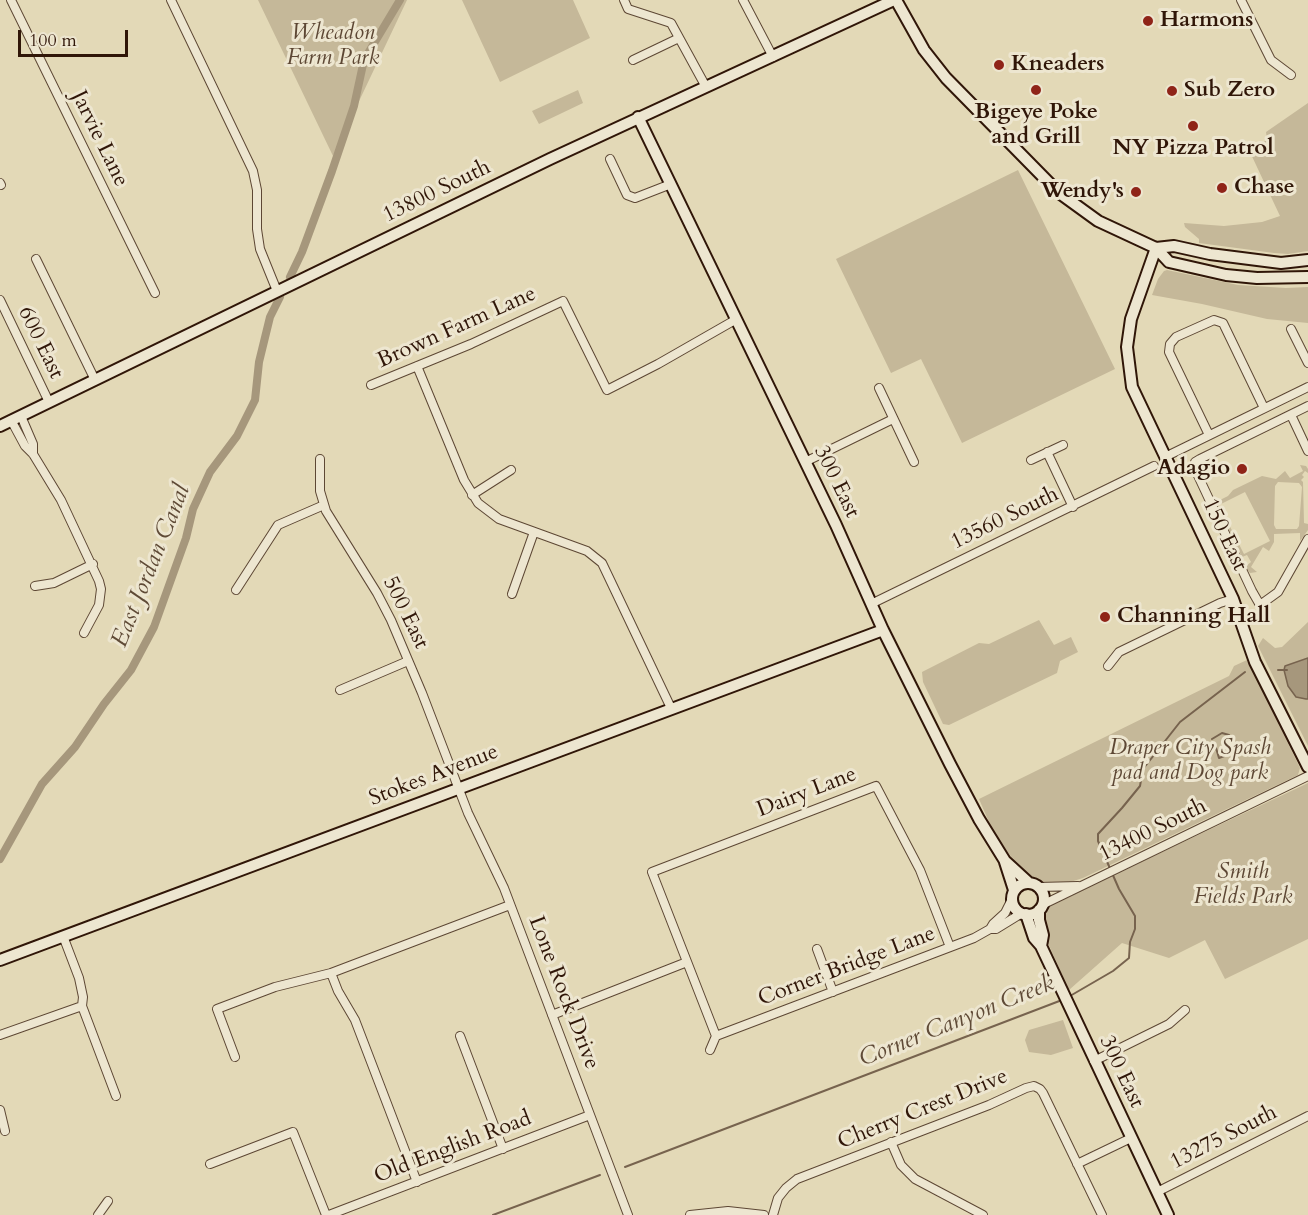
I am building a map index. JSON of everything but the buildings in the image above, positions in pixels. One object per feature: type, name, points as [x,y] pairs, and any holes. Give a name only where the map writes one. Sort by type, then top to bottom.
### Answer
[{"type":"main road","name":"13800 South","points":[[0,426],[638,117],[895,0]]},
{"type":"main road","points":[[895,0],[924,50],[946,78],[1059,192],[1098,221],[1156,248],[1169,262],[1226,275],[1276,279],[1308,277]]},
{"type":"main road","name":"300 East","points":[[638,117],[805,462],[883,630],[979,819],[1005,861],[1013,894]]},
{"type":"main road","points":[[1156,248],[1174,246],[1210,254],[1281,263],[1308,260]]},
{"type":"main road","name":"150 East","points":[[1156,248],[1128,334],[1128,361],[1136,396],[1233,599],[1255,662],[1308,767]]},
{"type":"main road","name":"Stokes Avenue","points":[[0,960],[883,630]]},
{"type":"main road","name":"300 East","points":[[1005,861],[1034,885]]},
{"type":"main road","points":[[1020,885],[1034,885],[1043,896],[1041,907],[1033,914],[1024,914],[1014,908],[1013,894],[1020,885]]},
{"type":"main road","name":"300 East","points":[[1041,907],[1039,920],[1042,935],[1041,946]]},
{"type":"main road","name":"300 East","points":[[1024,914],[1168,1215]]},
{"type":"street","name":"Jarvie Lane","points":[[11,0],[155,293]]},
{"type":"street","points":[[171,0],[253,171],[257,190],[258,239],[263,259],[277,291]]},
{"type":"street","points":[[624,0],[628,9],[671,23],[706,87]]},
{"type":"street","points":[[743,0],[773,57]]},
{"type":"street","points":[[1241,0],[1271,60],[1291,75]]},
{"type":"street","points":[[633,60],[679,38]]},
{"type":"street","points":[[610,159],[627,195],[635,198],[671,184]]},
{"type":"street","points":[[36,259],[95,380]]},
{"type":"street","name":"600 East","points":[[0,300],[49,402]]},
{"type":"street","name":"Brown Farm Lane","points":[[371,386],[480,340],[564,301],[607,390],[735,320]]},
{"type":"street","points":[[1209,435],[1169,352],[1170,344],[1176,337],[1214,320],[1223,324],[1264,408]]},
{"type":"street","points":[[1291,329],[1308,363]]},
{"type":"street","points":[[417,366],[472,495],[491,515],[587,551],[602,563],[671,708]]},
{"type":"street","points":[[1165,457],[1308,387]]},
{"type":"street","points":[[879,388],[914,462]]},
{"type":"street","points":[[1308,406],[1200,459],[1194,465],[1195,472],[1254,596],[1260,604],[1278,592],[1308,539]]},
{"type":"street","points":[[1291,414],[1308,451]]},
{"type":"street","points":[[16,418],[33,444],[33,453],[61,500],[99,581],[101,597],[96,614],[84,633]]},
{"type":"street","points":[[805,462],[894,419]]},
{"type":"street","points":[[1031,460],[1063,445]]},
{"type":"street","points":[[1047,452],[1073,507]]},
{"type":"street","name":"500 East","points":[[320,459],[319,484],[331,522],[377,593],[408,661],[458,788]]},
{"type":"street","name":"13560 South","points":[[871,604],[1154,466]]},
{"type":"street","points":[[472,495],[511,470]]},
{"type":"street","points":[[236,590],[278,525],[324,505]]},
{"type":"street","points":[[512,594],[534,532]]},
{"type":"street","points":[[35,586],[54,583],[93,564]]},
{"type":"street","points":[[1108,666],[1119,652],[1220,603],[1233,599]]},
{"type":"street","points":[[340,690],[408,661]]},
{"type":"street","name":"13400 South","points":[[1041,907],[1078,886],[1308,776]]},
{"type":"street","name":"Dairy Lane","points":[[687,962],[652,872],[876,786],[886,801],[920,870],[950,947]]},
{"type":"street","name":"Lone Rock Drive","points":[[458,788],[497,872],[628,1215]]},
{"type":"street","name":"13400 South","points":[[1034,885],[1078,886]]},
{"type":"street","name":"Corner Bridge Lane","points":[[990,929],[1005,913],[1013,894]]},
{"type":"street","points":[[235,1058],[217,1010],[275,987],[331,973],[510,905]]},
{"type":"street","name":"Corner Bridge Lane","points":[[716,1036],[950,947],[990,929],[996,929],[1024,914]]},
{"type":"street","points":[[63,936],[79,978],[83,997],[82,1006],[116,1096]]},
{"type":"street","points":[[817,949],[833,992]]},
{"type":"street","points":[[552,1015],[687,962],[716,1036],[710,1050]]},
{"type":"street","points":[[331,973],[338,991],[355,1020],[417,1182]]},
{"type":"street","points":[[0,1035],[82,1006]]},
{"type":"street","points":[[1094,1061],[1169,1024],[1185,1010]]},
{"type":"street","points":[[460,1036],[503,1149]]},
{"type":"street","name":"Cherry Crest Drive","points":[[772,1215],[782,1193],[797,1179],[1034,1086],[1042,1091],[1102,1215]]},
{"type":"street","points":[[0,1110],[5,1131]]},
{"type":"street","name":"Old English Road","points":[[328,1215],[590,1115]]},
{"type":"street","name":"13275 South","points":[[1157,1192],[1308,1116]]},
{"type":"street","points":[[210,1164],[293,1132],[328,1215]]},
{"type":"street","points":[[1077,1164],[1131,1138]]},
{"type":"street","points":[[891,1142],[901,1165],[915,1179],[983,1215]]},
{"type":"street","points":[[98,1215],[108,1201]]},
{"type":"street","points":[[690,1215],[728,1211],[764,1215]]},
{"type":"green space","name":"Wheadon Farm Park","points":[[258,0],[407,0],[333,156]]},
{"type":"green space","points":[[462,0],[573,0],[590,38],[500,82]]},
{"type":"green space","points":[[578,90],[583,103],[539,124],[532,111]]},
{"type":"green space","points":[[1308,103],[1308,251],[1288,254],[1274,253],[1199,243],[1199,239],[1185,227],[1184,223],[1224,226],[1262,222],[1280,216],[1249,150],[1267,140],[1266,132]]},
{"type":"green space","points":[[1018,170],[1115,369],[962,443],[921,359],[891,373],[836,259]]},
{"type":"green space","points":[[1167,270],[1238,285],[1308,287],[1308,323],[1267,319],[1152,295],[1158,279]]},
{"type":"green space","points":[[1300,465],[1308,469],[1308,473],[1305,471],[1301,480],[1303,482],[1304,523],[1308,524],[1308,530],[1300,541],[1300,533],[1274,534],[1274,542],[1269,551],[1263,547],[1251,567],[1257,572],[1250,573],[1245,567],[1251,562],[1247,555],[1242,557],[1216,502],[1228,496],[1233,490],[1262,476],[1276,479],[1285,471],[1290,478],[1303,471]],"holes":[[[1278,482],[1299,483],[1302,487],[1297,529],[1276,529],[1274,525],[1275,486]],[[1245,492],[1270,541],[1244,554],[1219,505]]]},
{"type":"green space","points":[[1039,620],[1054,645],[1071,637],[1078,652],[1060,661],[1057,673],[949,725],[943,724],[923,682],[922,672],[979,643],[989,644]]},
{"type":"green space","points":[[1308,622],[1308,746],[1258,646],[1263,638],[1275,648],[1282,647]]},
{"type":"green space","name":"Draper City Spash pad and Dog park","points":[[1247,660],[1300,768],[1298,775],[1083,878],[1067,883],[1047,884],[1020,870],[992,829],[979,799],[1229,676],[1234,666]]},
{"type":"green space","name":"Smith Fields Park","points":[[1308,783],[1308,939],[1225,979],[1205,940],[1169,958],[1122,943],[1069,990],[1046,939],[1043,913],[1049,906],[1057,900]]},
{"type":"green space","points":[[1063,1020],[1073,1048],[1051,1055],[1029,1052],[1025,1040],[1029,1030]]},
{"type":"shaded area","points":[[1308,658],[1308,699],[1306,699],[1296,697],[1288,686],[1284,670],[1285,666]]},
{"type":"waterway","name":"East Jordan Canal","points":[[290,277],[302,252],[332,171],[354,106],[364,60],[400,0]]},
{"type":"waterway","name":"East Jordan Canal","points":[[0,859],[42,784],[75,747],[104,704],[131,670],[154,627],[186,538],[193,509],[210,472],[237,436],[255,400],[259,362],[270,317],[280,297]]},
{"type":"waterway","name":"Corner Canyon Creek","points":[[1278,670],[1287,670]]},
{"type":"waterway","name":"Corner Canyon Creek","points":[[1070,996],[1113,971],[1129,958],[1130,942],[1135,929],[1135,916],[1119,889],[1098,841],[1098,834],[1140,786],[1143,769],[1180,722],[1245,672]]},
{"type":"waterway","points":[[1212,739],[1222,733],[1229,735],[1231,747],[1237,750]]},
{"type":"waterway","points":[[1232,740],[1236,750]]},
{"type":"waterway","points":[[1211,743],[1216,748],[1219,758],[1233,750]]},
{"type":"waterway","name":"Corner Canyon Creek","points":[[625,1167],[1062,1000]]},
{"type":"waterway","name":"Corner Canyon Creek","points":[[493,1215],[600,1175]]},
{"type":"place","name":"Harmons","points":[[1148,21]]},
{"type":"place","name":"Kneaders","points":[[999,65]]},
{"type":"place","name":"Bigeye Poke and Grill","points":[[1036,90]]},
{"type":"place","name":"Sub Zero","points":[[1172,91]]},
{"type":"place","name":"NY Pizza Patrol","points":[[1193,126]]},
{"type":"place","name":"Chase","points":[[1222,188]]},
{"type":"place","name":"Wendy's","points":[[1136,192]]},
{"type":"place","name":"Adagio","points":[[1242,469]]},
{"type":"place","name":"Channing Hall","points":[[1105,617]]}]
